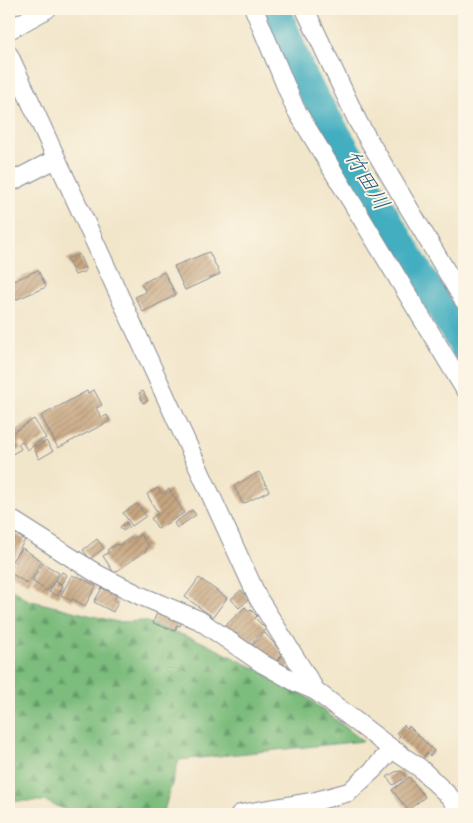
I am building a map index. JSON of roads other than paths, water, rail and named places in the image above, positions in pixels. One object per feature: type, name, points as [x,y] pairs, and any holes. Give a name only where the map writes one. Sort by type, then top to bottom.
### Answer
[{"type":"street","points":[[9,30],[47,9]]},
{"type":"street","points":[[254,9],[295,108],[464,388]]},
{"type":"street","points":[[305,9],[358,122],[464,301]]},
{"type":"street","points":[[9,55],[258,598],[316,691]]},
{"type":"street","points":[[9,183],[56,159]]},
{"type":"street","points":[[9,518],[99,575],[141,596],[199,620],[263,664],[316,691],[420,768],[450,797],[462,814]]},
{"type":"street","points":[[240,814],[316,801],[349,792],[392,749]]},
{"type":"waterway","name":"竹田川","points":[[277,9],[303,77],[464,348]]}]
